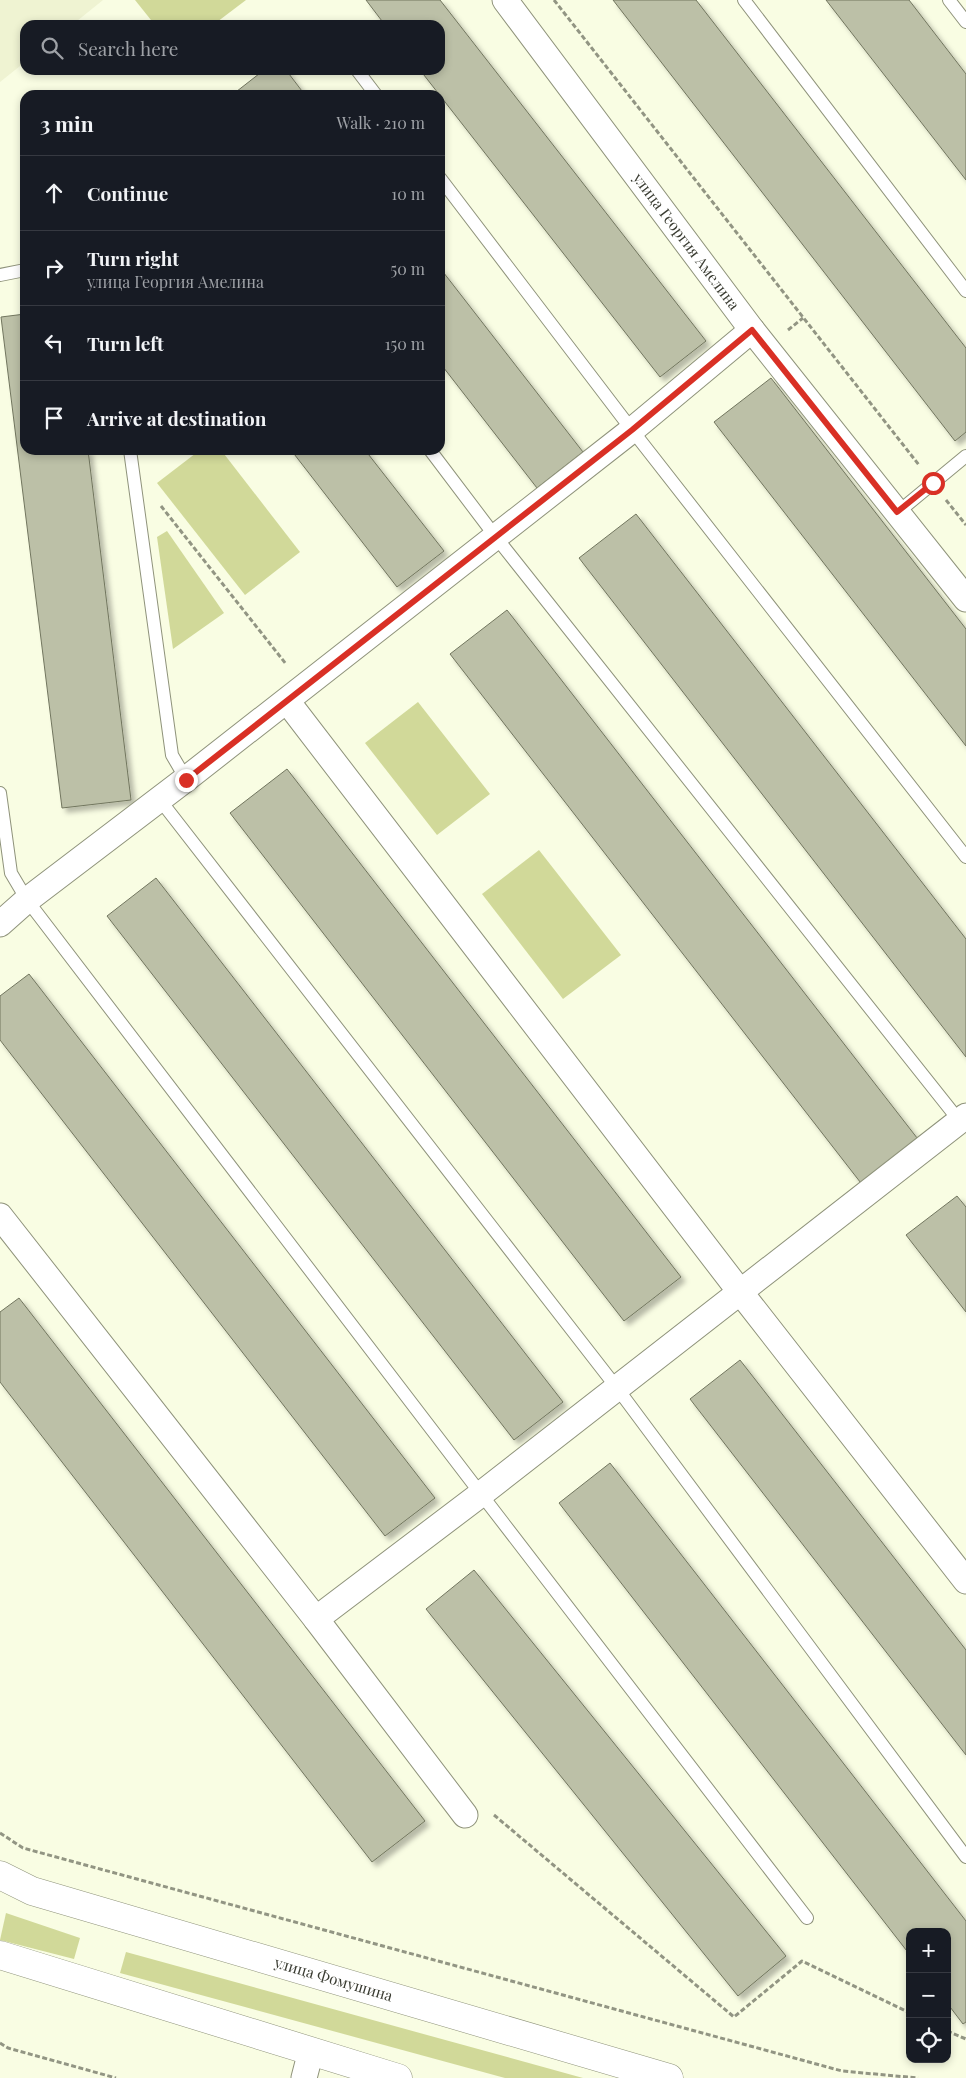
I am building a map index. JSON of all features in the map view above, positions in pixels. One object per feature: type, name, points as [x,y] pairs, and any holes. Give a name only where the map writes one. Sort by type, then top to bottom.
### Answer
[{"type":"main road","name":"улица Фомушина","points":[[0,1875],[32,1890],[669,2078]]},
{"type":"main road","points":[[0,1955],[398,2078]]},
{"type":"street","name":"улица Георгия Амелина","points":[[505,0],[752,330],[966,599]]},
{"type":"street","points":[[0,924],[27,900],[186,780],[632,430],[752,330]]},
{"type":"street","points":[[295,694],[741,1293],[966,1581]]},
{"type":"street","points":[[316,1619],[964,1122]]},
{"type":"street","points":[[0,1216],[316,1619],[462,1811]]},
{"type":"street","points":[[304,2078],[311,2051]]},
{"type":"lane","points":[[744,0],[966,291]]},
{"type":"lane","points":[[949,0],[966,22]]},
{"type":"lane","points":[[361,75],[372,90]]},
{"type":"lane","points":[[445,185],[632,430],[966,857]]},
{"type":"lane","points":[[0,275],[20,271]]},
{"type":"lane","points":[[131,455],[172,755],[186,780]]},
{"type":"lane","points":[[434,455],[495,536],[964,1122]]},
{"type":"lane","points":[[897,512],[966,456]]},
{"type":"lane","points":[[0,793],[11,873],[27,900],[807,1918]]},
{"type":"lane","points":[[160,800],[617,1388],[966,1857]]},
{"type":"path","points":[[554,0],[966,525]]},
{"type":"path","points":[[134,483],[153,495],[295,694]]},
{"type":"path","points":[[462,1811],[472,1797],[734,2016],[802,1961],[906,2011]]},
{"type":"path","points":[[0,1833],[23,1848],[842,2071],[918,2078]]},
{"type":"path","points":[[951,2033],[966,2039]]},
{"type":"path","points":[[0,2043],[8,2048],[116,2078]]},
{"type":"shaded area","points":[[0,0],[103,0],[78,20],[20,20],[20,66],[0,82]]},
{"type":"green space","points":[[135,0],[246,0],[220,20],[151,20]]},
{"type":"green space","points":[[193,455],[225,455],[300,552],[245,595],[157,483]]},
{"type":"green space","points":[[167,531],[224,613],[173,649],[157,537]]},
{"type":"green space","points":[[418,702],[490,794],[437,835],[365,743]]},
{"type":"green space","points":[[539,850],[621,955],[563,999],[482,894]]},
{"type":"green space","points":[[6,1913],[80,1938],[74,1959],[0,1940]]},
{"type":"green space","points":[[126,1952],[583,2078],[505,2078],[120,1973]]},
{"type":"building","points":[[366,0],[440,0],[706,341],[660,377],[445,102],[445,90],[436,90],[424,75],[445,75],[445,20],[381,20]]},
{"type":"building","points":[[613,0],[696,0],[966,348],[966,432],[955,441]]},
{"type":"building","points":[[826,0],[909,0],[966,74],[966,180]]},
{"type":"building","points":[[258,75],[290,75],[301,90],[238,90]]},
{"type":"building","points":[[445,274],[583,452],[537,488],[445,369]]},
{"type":"building","points":[[20,315],[20,455],[89,455],[131,800],[62,808],[1,317]]},
{"type":"building","points":[[771,378],[966,629],[966,746],[714,422]]},
{"type":"building","points":[[295,455],[369,455],[444,551],[397,587]]},
{"type":"building","points":[[636,514],[966,939],[966,1057],[579,558]]},
{"type":"building","points":[[507,610],[921,1143],[864,1187],[450,654]]},
{"type":"building","points":[[287,769],[681,1277],[624,1321],[230,813]]},
{"type":"building","points":[[156,878],[563,1402],[514,1440],[107,916]]},
{"type":"building","points":[[29,974],[435,1498],[385,1536],[0,1040],[0,996]]},
{"type":"building","points":[[957,1196],[966,1207],[966,1312],[906,1235]]},
{"type":"building","points":[[19,1298],[425,1821],[372,1862],[0,1382],[0,1312]]},
{"type":"building","points":[[740,1360],[966,1650],[966,1755],[690,1399]]},
{"type":"building","points":[[610,1463],[966,1921],[966,2022],[963,2024],[951,2008],[951,1928],[906,1928],[906,1950],[559,1503]]},
{"type":"building","points":[[474,1570],[786,1956],[738,1996],[426,1609]]},
{"type":"route","points":[[186,780],[632,430],[752,330],[897,512],[933,483]]}]
